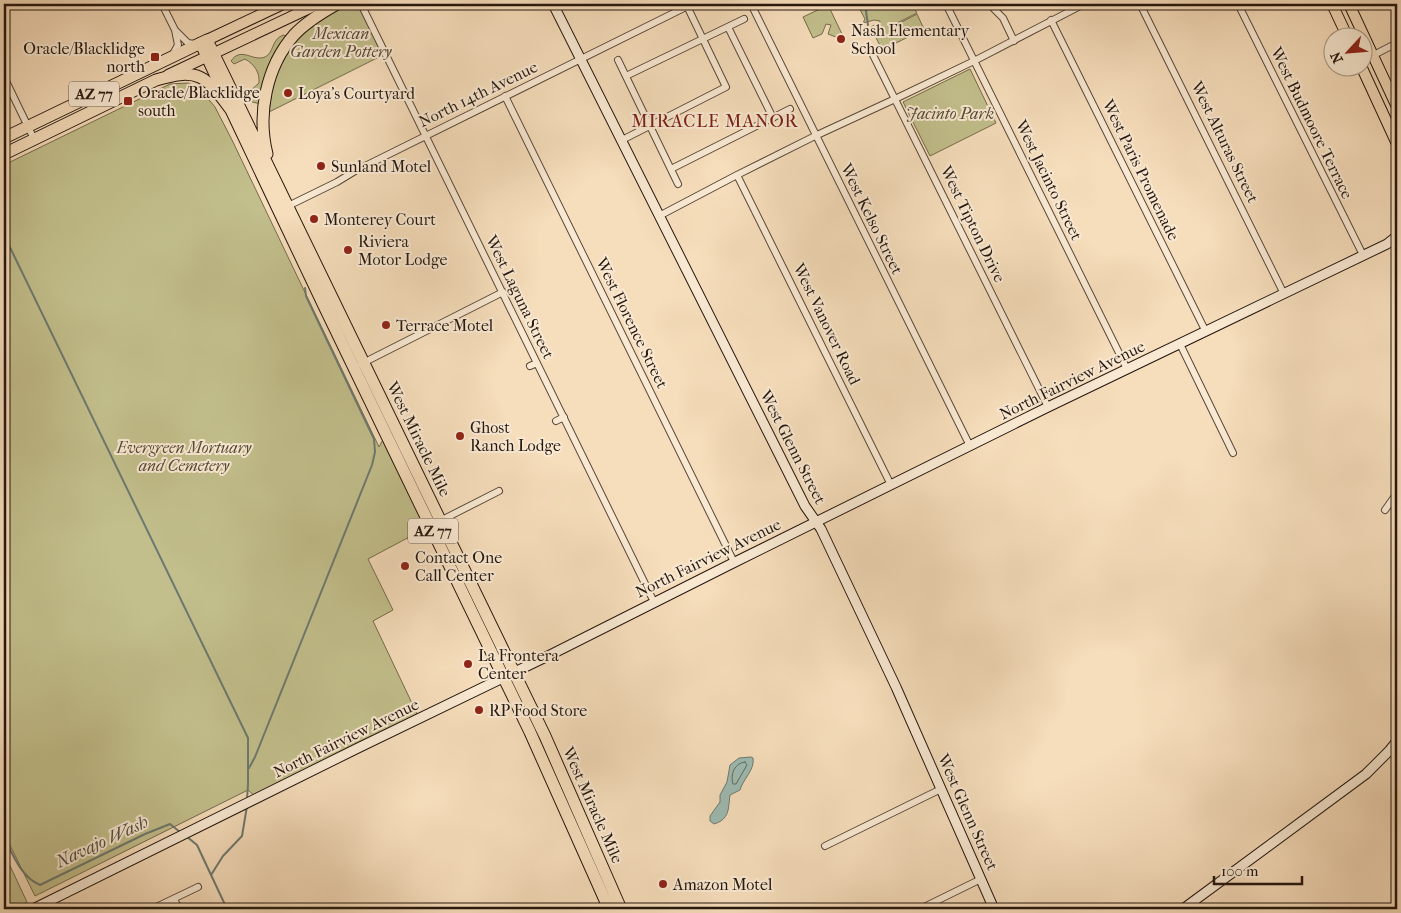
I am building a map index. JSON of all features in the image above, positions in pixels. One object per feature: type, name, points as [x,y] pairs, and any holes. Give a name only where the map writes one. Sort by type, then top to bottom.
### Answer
[{"type":"highway","points":[[274,177],[266,152],[263,130],[265,99],[271,76],[279,58],[294,35],[312,19],[337,4]]},
{"type":"highway","name":"AZ 77","points":[[4,138],[201,43]]},
{"type":"highway","name":"West Miracle Mile","points":[[201,43],[210,55],[274,177],[283,209]]},
{"type":"highway","name":"AZ 77","points":[[4,154],[156,80],[181,74],[202,78],[212,86],[231,110]]},
{"type":"highway","name":"West Miracle Mile","points":[[231,110],[283,209],[509,675],[553,755],[621,909]]},
{"type":"highway","name":"West Miracle Mile","points":[[509,675],[539,751],[609,909]]},
{"type":"highway","points":[[577,836],[582,837],[587,842],[609,892],[616,896]]},
{"type":"main road","points":[[201,43],[283,4]]},
{"type":"main road","points":[[156,80],[318,4]]},
{"type":"main road","points":[[1332,4],[1343,28]]},
{"type":"main road","points":[[1349,4],[1358,28]]},
{"type":"main road","name":"West Miracle Mile","points":[[210,55],[231,110]]},
{"type":"main road","points":[[1374,67],[1397,107]]},
{"type":"main road","points":[[1367,78],[1397,144]]},
{"type":"street","points":[[162,4],[175,30],[178,46],[169,58]]},
{"type":"street","name":"West Laguna Street","points":[[361,4],[654,602]]},
{"type":"street","name":"West Glenn Street","points":[[553,4],[805,506],[821,529],[896,687],[994,909]]},
{"type":"street","name":"West Kelso Street","points":[[751,4],[970,446]]},
{"type":"street","name":"West Jacinto Street","points":[[946,4],[1127,369]]},
{"type":"street","points":[[989,4],[1003,18],[1014,41]]},
{"type":"street","points":[[659,216],[737,174],[974,61],[1084,4]]},
{"type":"street","name":"West Alturas Street","points":[[1140,4],[1284,294]]},
{"type":"street","name":"West Budmoore Terrace","points":[[1238,4],[1363,255]]},
{"type":"street","points":[[622,140],[726,87],[689,5]]},
{"type":"street","name":"North 14th Avenue","points":[[283,209],[504,96],[689,5]]},
{"type":"street","points":[[626,76],[744,19]]},
{"type":"street","name":"West Paris Promenade","points":[[1051,20],[1206,332]]},
{"type":"street","points":[[728,27],[773,118]]},
{"type":"street","points":[[175,30],[188,43],[201,43]]},
{"type":"street","points":[[1374,54],[1397,43]]},
{"type":"street","name":"West Tipton Drive","points":[[872,53],[1048,407]]},
{"type":"street","points":[[618,60],[678,184]]},
{"type":"street","points":[[4,78],[34,139]]},
{"type":"street","name":"West Florence Street","points":[[504,96],[734,562]]},
{"type":"street","points":[[671,169],[790,109]]},
{"type":"street","name":"West Vanover Road","points":[[737,174],[891,485]]},
{"type":"street","name":"North Fairview Avenue","points":[[33,909],[1048,407],[1387,244],[1397,236]]},
{"type":"street","points":[[359,366],[503,292]]},
{"type":"street","points":[[1180,344],[1233,453]]},
{"type":"street","points":[[530,366],[537,363]]},
{"type":"street","points":[[556,421],[564,417]]},
{"type":"street","points":[[435,523],[499,491]]},
{"type":"street","points":[[1385,510],[1397,493]]},
{"type":"street","points":[[1184,909],[1366,774],[1390,751],[1397,741]]},
{"type":"street","points":[[826,846],[941,789]]},
{"type":"street","points":[[920,909],[981,879]]},
{"type":"street","points":[[152,909],[198,887]]},
{"type":"street","points":[[174,899],[179,909]]},
{"type":"green space","name":"Mexican Garden Pottery","points":[[348,4],[361,4],[385,54],[269,112],[273,81],[292,41],[317,20]]},
{"type":"green space","points":[[857,4],[912,4],[917,13],[893,25],[917,14],[924,29],[882,50],[871,27],[880,21],[874,20],[863,23],[865,19]]},
{"type":"green space","points":[[826,6],[829,7],[842,34],[836,37],[828,34],[831,25],[826,24],[822,34],[813,38],[803,17]]},
{"type":"green space","points":[[283,35],[287,36],[261,104],[252,102],[249,95],[250,91],[259,83],[254,66],[245,59],[234,64],[231,61],[243,54],[256,58],[265,57],[270,53],[276,40]]},
{"type":"green space","name":"Jacinto Park","points":[[970,69],[996,123],[930,156],[903,102]]},
{"type":"green space","name":"Evergreen Mortuary and Cemetery","points":[[188,83],[200,89],[215,107],[379,447],[386,434],[430,526],[368,559],[393,610],[373,621],[419,718],[258,799],[248,790],[35,896],[4,833],[4,165],[170,84]]},
{"type":"green space","points":[[4,853],[27,902],[12,909],[4,909]]},
{"type":"water","points":[[751,757],[753,762],[751,770],[740,790],[730,795],[726,816],[714,824],[710,821],[710,816],[720,802],[720,795],[727,782],[730,765],[739,758]]},
{"type":"waterway","points":[[865,4],[868,25]]},
{"type":"waterway","points":[[4,235],[248,738],[247,799]]},
{"type":"waterway","points":[[249,768],[372,465],[375,452],[374,439],[306,296],[305,288]]},
{"type":"waterway","points":[[211,875],[223,856],[242,836],[247,806]]},
{"type":"waterway","name":"Navajo Wash","points":[[4,837],[14,858],[23,871],[40,885],[145,834],[170,824],[180,832]]},
{"type":"waterway","name":"Navajo Wash","points":[[186,836],[197,845],[227,909]]},
{"type":"place","name":"Nash Elementary School","points":[[841,39]]},
{"type":"place","name":"Oracle/Blacklidge north","points":[[155,57]]},
{"type":"place","name":"Loya's Courtyard","points":[[288,93]]},
{"type":"place","name":"Oracle/Blacklidge south","points":[[128,101]]},
{"type":"place","name":"Sunland Motel","points":[[321,166]]},
{"type":"place","name":"Monterey Court","points":[[314,219]]},
{"type":"place","name":"Riviera Motor Lodge","points":[[348,250]]},
{"type":"place","name":"Terrace Motel","points":[[386,325]]},
{"type":"place","name":"Ghost Ranch Lodge","points":[[460,436]]},
{"type":"place","name":"Contact One Call Center","points":[[405,566]]},
{"type":"place","name":"La Frontera Center","points":[[468,664]]},
{"type":"place","name":"RP Food Store","points":[[479,710]]},
{"type":"place","name":"Amazon Motel","points":[[663,884]]},
{"type":"district","name":"MIRACLE MANOR","points":[[715,121]]}]
